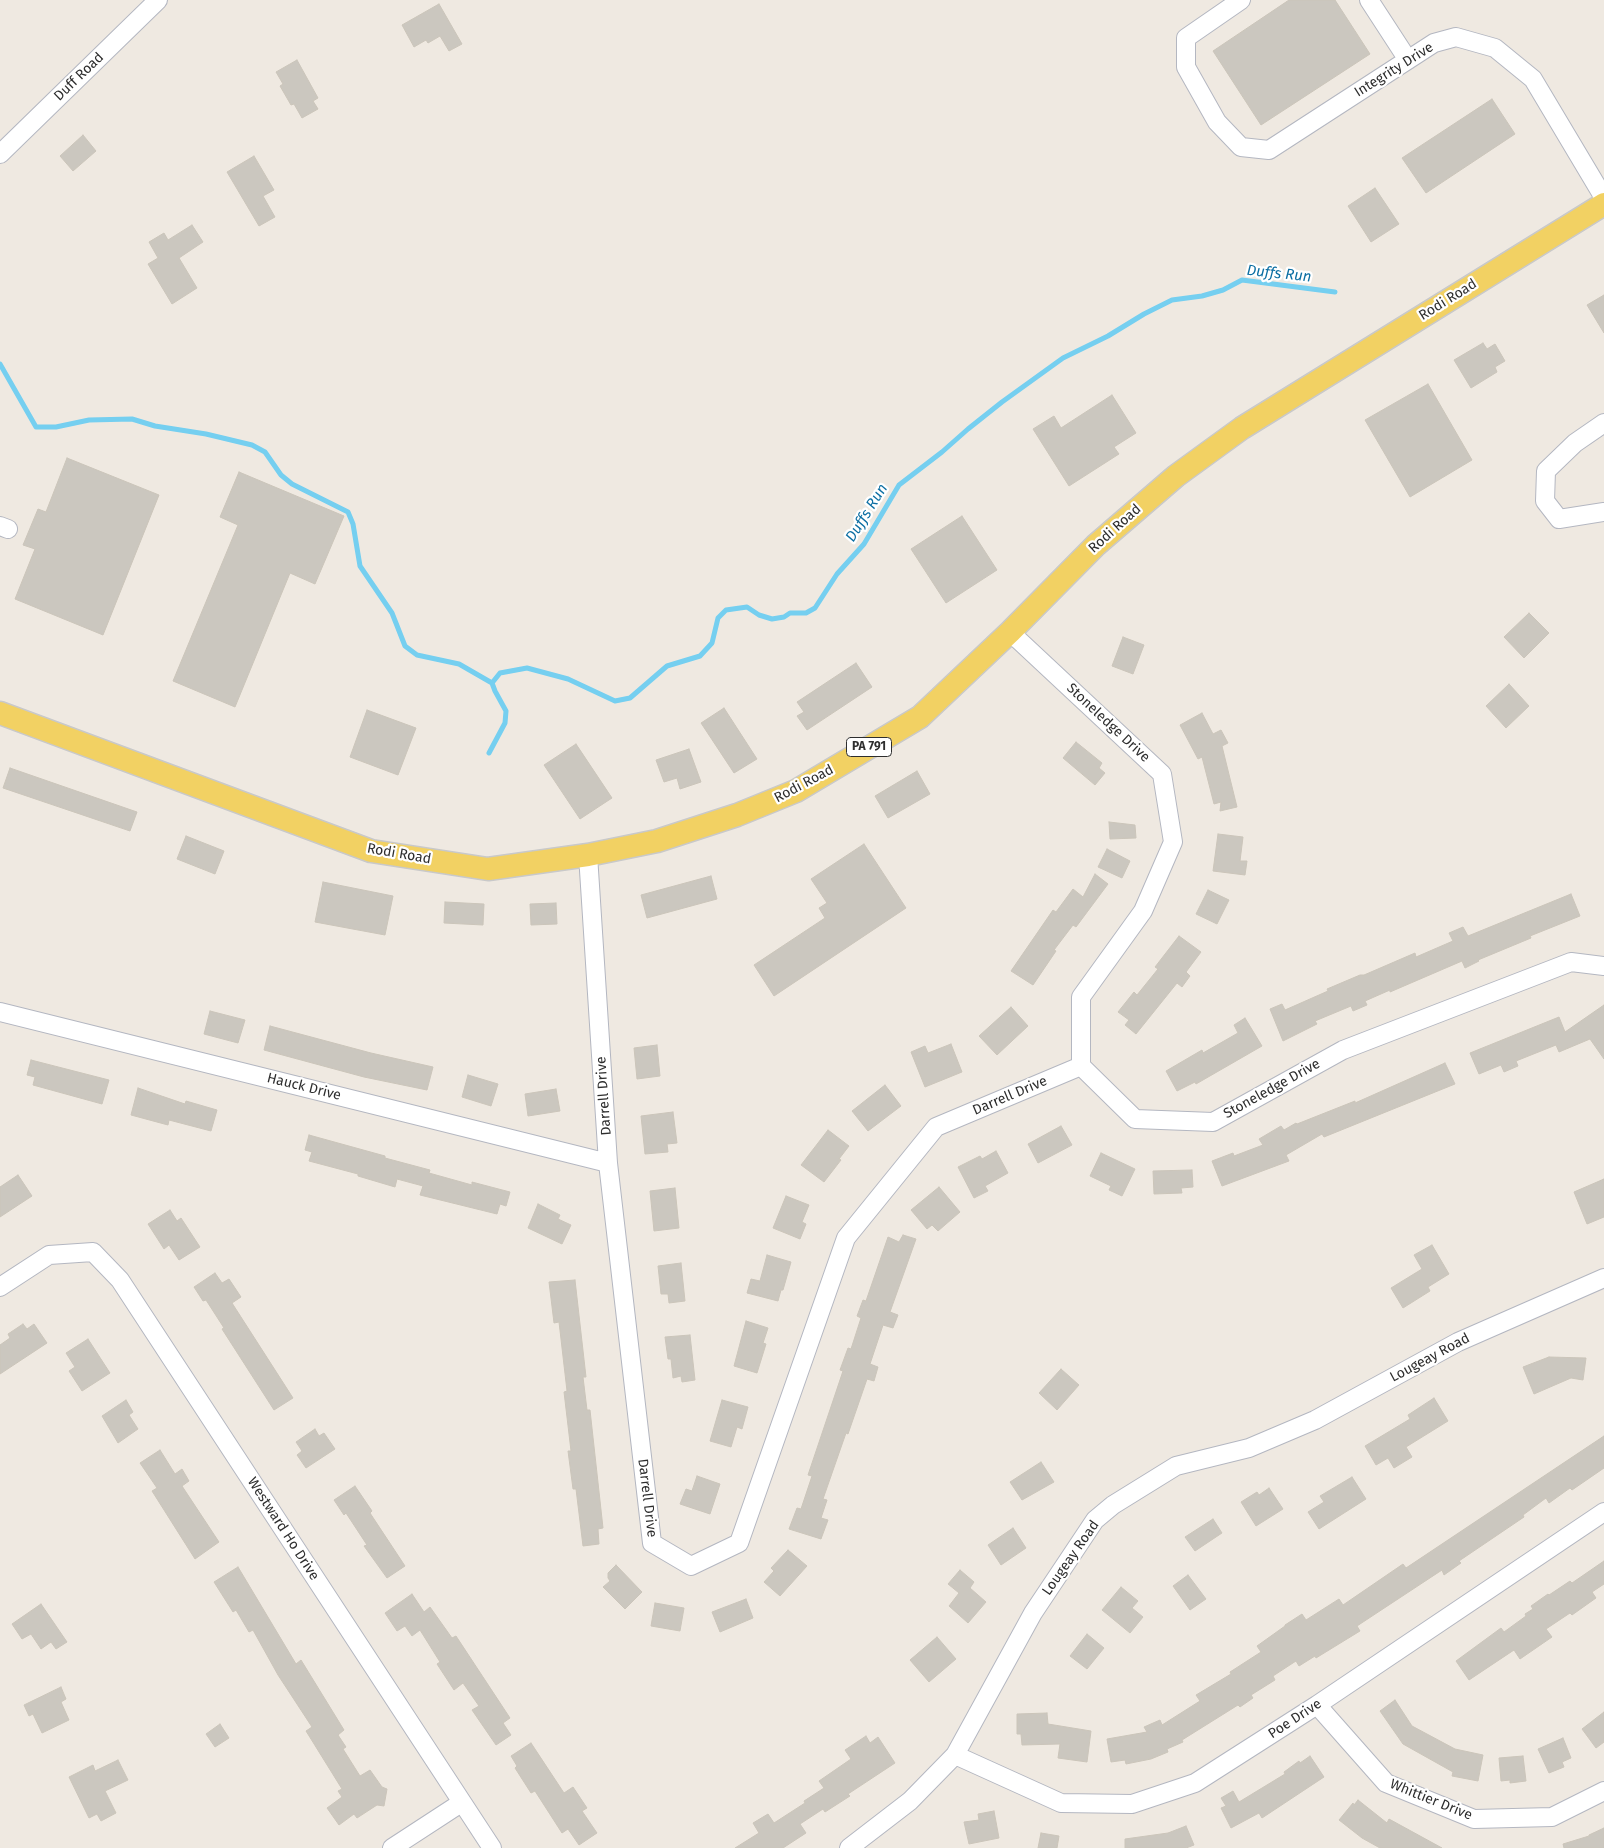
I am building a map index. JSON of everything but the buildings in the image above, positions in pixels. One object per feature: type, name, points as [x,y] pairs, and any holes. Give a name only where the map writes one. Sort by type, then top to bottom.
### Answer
[{"type":"main road","name":"Rodi Road","points":[[0,713],[371,851],[488,869],[588,854],[657,841],[737,815],[796,791],[920,717],[1010,632],[1096,545],[1176,476],[1242,428],[1604,204]]},
{"type":"street","name":"Duff Road","points":[[0,154],[158,0]]},
{"type":"street","name":"Integrity Drive","points":[[1241,0],[1186,38],[1186,67],[1217,122],[1241,147],[1269,150],[1434,43],[1456,37],[1495,48],[1533,79],[1604,198]]},
{"type":"street","points":[[1368,0],[1408,60]]},
{"type":"street","points":[[1604,423],[1575,443],[1546,471],[1545,501],[1560,519],[1604,512]]},
{"type":"street","name":"Stoneledge Drive","points":[[1010,632],[1162,774],[1173,842],[1143,911],[1081,997],[1081,1066],[1135,1119],[1213,1122],[1343,1050],[1570,962],[1604,966]]},
{"type":"street","name":"Darrell Drive","points":[[588,854],[608,1164],[652,1543],[691,1566],[739,1543],[846,1238],[936,1127],[1081,1066]]},
{"type":"street","name":"Hauck Drive","points":[[0,1012],[608,1164]]},
{"type":"street","name":"Westward Ho Drive","points":[[0,1287],[49,1255],[92,1252],[120,1280],[492,1848]]},
{"type":"street","name":"Lougeay Road","points":[[849,1848],[910,1801],[955,1755],[1033,1612],[1095,1520],[1113,1505],[1176,1466],[1249,1448],[1314,1420],[1458,1342],[1604,1278]]},
{"type":"street","name":"Poe Drive","points":[[955,1755],[1061,1803],[1132,1804],[1195,1783],[1317,1705],[1604,1512]]},
{"type":"street","name":"Whittier Drive","points":[[1317,1705],[1386,1783],[1474,1819],[1552,1817],[1604,1791]]},
{"type":"street","points":[[392,1848],[461,1803]]},
{"type":"waterway","name":"Duffs Run","points":[[489,753],[505,723],[506,711],[492,683],[500,673],[527,668],[568,679],[615,701],[630,698],[667,666],[700,656],[712,643],[718,618],[726,610],[747,607],[759,615],[772,619],[784,617],[790,613],[806,613],[815,608],[837,574],[864,544],[899,485],[1002,402],[1063,358],[1108,336],[1144,314],[1172,300],[1202,296],[1223,290],[1242,280],[1335,292]]},
{"type":"waterway","points":[[0,364],[36,427],[56,427],[89,420],[132,419],[155,426],[206,434],[252,445],[265,452],[281,475],[292,484],[348,512],[353,524],[360,566],[392,613],[405,646],[417,655],[459,664],[492,683]]}]
